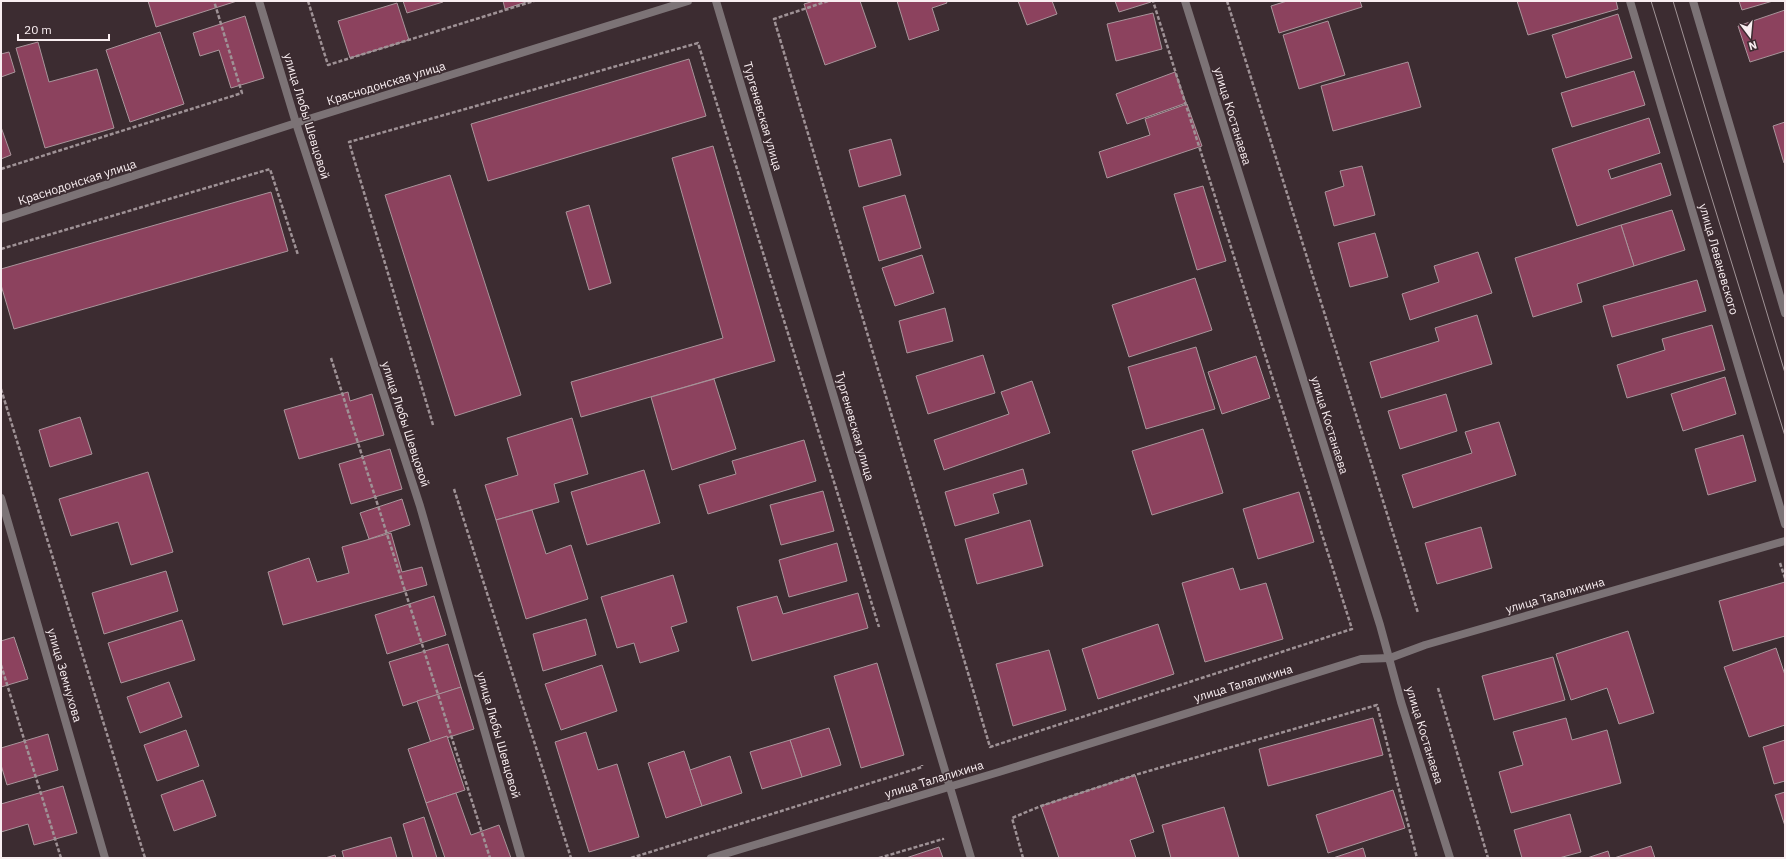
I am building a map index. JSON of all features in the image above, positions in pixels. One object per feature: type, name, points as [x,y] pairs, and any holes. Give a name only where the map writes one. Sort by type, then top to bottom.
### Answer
[{"type":"street","name":"улица Любы Шевцовой","points":[[259,1],[296,123],[420,506],[521,858]]},
{"type":"street","name":"Краснодонская улица","points":[[1,219],[296,123],[688,1]]},
{"type":"street","name":"Тургеневская улица","points":[[716,1],[971,858]]},
{"type":"street","name":"улица Костанаева","points":[[1185,1],[1390,658],[1401,702],[1450,858]]},
{"type":"street","name":"улица Леваневского","points":[[1630,1],[1785,524]]},
{"type":"street","points":[[1693,1],[1785,313]]},
{"type":"street","name":"улица Земнухова","points":[[1,498],[105,858]]},
{"type":"street","name":"улица Талалихина","points":[[711,858],[949,787],[1361,659],[1390,658],[1425,645],[1785,541]]},
{"type":"path","points":[[1,169],[242,93],[214,1]]},
{"type":"path","points":[[308,1],[328,65],[534,1]]},
{"type":"path","points":[[828,1],[774,19],[990,747],[1352,629],[1153,1]]},
{"type":"path","points":[[1227,1],[1418,613]]},
{"type":"path","points":[[433,425],[349,142],[698,43],[880,630]]},
{"type":"path","points":[[1,250],[270,169],[298,255]]},
{"type":"path","points":[[331,358],[490,858]]},
{"type":"path","points":[[1,389],[145,858]]},
{"type":"path","points":[[454,489],[571,858]]},
{"type":"path","points":[[1779,559],[1785,578]]},
{"type":"path","points":[[1,665],[61,858]]},
{"type":"path","points":[[1438,688],[1488,858]]},
{"type":"path","points":[[1023,858],[1012,818],[1041,806],[1135,775],[1377,705],[1417,858]]},
{"type":"path","points":[[631,858],[922,767],[920,759]]},
{"type":"path","points":[[879,858],[943,839]]},
{"type":"building","points":[[148,1],[237,1],[156,27]]},
{"type":"building","points":[[403,1],[443,1],[443,2],[407,13]]},
{"type":"building","points":[[503,1],[529,1],[505,9]]},
{"type":"building","points":[[814,1],[860,1],[876,47],[825,65],[804,4]]},
{"type":"building","points":[[897,1],[946,1],[947,3],[932,8],[939,30],[909,40]]},
{"type":"building","points":[[1018,1],[1052,1],[1057,14],[1027,25]]},
{"type":"building","points":[[1115,1],[1151,1],[1151,2],[1119,12]]},
{"type":"building","points":[[1287,1],[1360,1],[1362,7],[1279,33],[1271,6]]},
{"type":"building","points":[[1517,1],[1616,1],[1618,9],[1528,35]]},
{"type":"building","points":[[1739,1],[1773,1],[1742,10]]},
{"type":"building","points":[[397,3],[409,40],[350,58],[338,21]]},
{"type":"building","points":[[1785,10],[1785,51],[1750,62],[1738,26]]},
{"type":"building","points":[[1153,13],[1162,49],[1116,61],[1107,24]]},
{"type":"building","points":[[1618,14],[1632,58],[1566,78],[1552,35]]},
{"type":"building","points":[[245,16],[264,78],[231,88],[219,50],[200,56],[193,33]]},
{"type":"building","points":[[1328,21],[1345,75],[1299,89],[1283,35]]},
{"type":"building","points":[[160,32],[184,104],[130,122],[106,50]]},
{"type":"building","points":[[38,42],[49,82],[97,69],[114,128],[45,148],[16,48]]},
{"type":"building","points":[[9,52],[15,72],[1,77],[1,54]]},
{"type":"building","points":[[689,59],[706,116],[488,181],[471,124]]},
{"type":"building","points":[[1408,62],[1421,107],[1333,131],[1321,86]]},
{"type":"building","points":[[1634,71],[1645,105],[1572,127],[1561,93]]},
{"type":"building","points":[[1175,72],[1186,103],[1127,124],[1116,94]]},
{"type":"building","points":[[1187,104],[1202,146],[1107,178],[1099,152],[1150,135],[1145,119]]},
{"type":"building","points":[[1649,118],[1660,153],[1608,170],[1611,179],[1661,163],[1671,195],[1577,226],[1552,149]]},
{"type":"building","points":[[1785,122],[1785,163],[1784,163],[1773,126]]},
{"type":"building","points":[[1,127],[11,155],[1,159]]},
{"type":"building","points":[[891,139],[901,175],[859,187],[849,150]]},
{"type":"building","points":[[713,146],[775,361],[581,417],[571,382],[723,338],[672,158]]},
{"type":"building","points":[[1362,166],[1375,215],[1334,226],[1325,192],[1344,186],[1340,171]]},
{"type":"building","points":[[450,175],[521,395],[455,416],[385,195]]},
{"type":"building","points":[[1203,186],[1226,261],[1197,270],[1174,194]]},
{"type":"building","points":[[271,192],[288,251],[14,329],[1,285],[1,269]]},
{"type":"building","points":[[905,195],[921,248],[879,261],[863,207]]},
{"type":"building","points":[[589,205],[611,283],[589,290],[566,212]]},
{"type":"building","points":[[1672,210],[1685,250],[1634,266],[1621,225]]},
{"type":"building","points":[[1621,225],[1634,266],[1577,284],[1582,302],[1533,317],[1515,258]]},
{"type":"building","points":[[1375,233],[1388,277],[1350,287],[1338,243]]},
{"type":"building","points":[[1478,252],[1492,293],[1410,320],[1402,294],[1439,282],[1434,266]]},
{"type":"building","points":[[922,255],[934,293],[895,306],[882,268]]},
{"type":"building","points":[[1195,278],[1212,330],[1129,357],[1112,305]]},
{"type":"building","points":[[1697,280],[1706,311],[1612,337],[1603,306]]},
{"type":"building","points":[[945,308],[953,341],[907,353],[899,321]]},
{"type":"building","points":[[1477,315],[1492,364],[1381,398],[1370,362],[1439,341],[1435,328]]},
{"type":"building","points":[[1712,325],[1725,370],[1627,398],[1617,365],[1665,350],[1662,339]]},
{"type":"building","points":[[1196,347],[1215,409],[1146,429],[1128,367]]},
{"type":"building","points":[[983,355],[995,393],[928,414],[916,376]]},
{"type":"building","points":[[1256,356],[1270,398],[1222,414],[1208,372]]},
{"type":"building","points":[[1725,377],[1736,414],[1683,431],[1671,394]]},
{"type":"building","points":[[714,379],[736,449],[672,470],[651,397]]},
{"type":"building","points":[[1032,381],[1050,433],[944,470],[934,440],[1009,414],[1001,392]]},
{"type":"building","points":[[348,392],[350,401],[372,394],[384,435],[299,459],[284,410]]},
{"type":"building","points":[[1446,394],[1457,431],[1400,449],[1388,411]]},
{"type":"building","points":[[80,417],[92,454],[50,467],[39,430]]},
{"type":"building","points":[[572,418],[588,474],[554,484],[559,502],[496,520],[485,485],[518,475],[507,438]]},
{"type":"building","points":[[1499,422],[1516,475],[1413,508],[1402,475],[1472,453],[1465,432]]},
{"type":"building","points":[[1203,429],[1223,493],[1152,515],[1132,451]]},
{"type":"building","points":[[1743,435],[1756,481],[1708,495],[1695,449]]},
{"type":"building","points":[[804,440],[816,481],[708,514],[699,485],[736,474],[732,461]]},
{"type":"building","points":[[390,449],[402,489],[351,504],[339,464]]},
{"type":"building","points":[[1023,469],[1027,484],[993,494],[999,513],[955,526],[945,492]]},
{"type":"building","points":[[644,470],[660,523],[587,545],[571,492]]},
{"type":"building","points":[[148,472],[173,552],[131,565],[118,522],[71,536],[59,499]]},
{"type":"building","points":[[823,491],[834,531],[781,545],[770,505]]},
{"type":"building","points":[[1299,492],[1314,542],[1258,559],[1243,509]]},
{"type":"building","points":[[402,499],[410,525],[369,539],[360,513]]},
{"type":"building","points":[[532,510],[546,554],[571,545],[588,599],[526,619],[496,520]]},
{"type":"building","points":[[1030,520],[1043,566],[977,584],[965,539]]},
{"type":"building","points":[[1481,527],[1492,568],[1437,584],[1425,543]]},
{"type":"building","points":[[391,533],[402,572],[422,567],[427,585],[283,625],[268,572],[309,558],[317,582],[349,573],[342,547]]},
{"type":"building","points":[[837,543],[847,581],[789,597],[779,560]]},
{"type":"building","points":[[1233,568],[1240,590],[1266,583],[1283,639],[1205,662],[1182,583]]},
{"type":"building","points":[[166,571],[178,611],[104,634],[92,593]]},
{"type":"building","points":[[673,575],[687,622],[671,627],[679,651],[640,663],[634,643],[617,648],[601,597]]},
{"type":"building","points":[[1785,582],[1785,636],[1733,651],[1719,601]]},
{"type":"building","points":[[858,593],[868,628],[752,661],[737,607],[777,596],[783,614]]},
{"type":"building","points":[[434,596],[446,635],[387,654],[375,615]]},
{"type":"building","points":[[586,619],[596,655],[543,671],[533,634]]},
{"type":"building","points":[[182,620],[195,660],[121,683],[108,643]]},
{"type":"building","points":[[1158,624],[1174,674],[1098,699],[1082,649]]},
{"type":"building","points":[[1628,631],[1654,713],[1619,724],[1607,688],[1571,700],[1556,654]]},
{"type":"building","points":[[14,637],[28,679],[1,687],[1,641]]},
{"type":"building","points":[[448,644],[461,687],[403,706],[389,662]]},
{"type":"building","points":[[1776,648],[1785,675],[1785,725],[1749,737],[1724,667]]},
{"type":"building","points":[[1049,650],[1066,710],[1013,726],[996,664]]},
{"type":"building","points":[[1553,657],[1565,700],[1494,720],[1482,676]]},
{"type":"building","points":[[877,663],[904,755],[861,768],[834,676]]},
{"type":"building","points":[[602,665],[617,711],[561,730],[545,684]]},
{"type":"building","points":[[169,682],[182,717],[140,733],[127,697]]},
{"type":"building","points":[[461,687],[474,729],[431,743],[417,701]]},
{"type":"building","points":[[1373,718],[1383,755],[1268,786],[1259,749]]},
{"type":"building","points":[[1566,718],[1572,740],[1607,730],[1621,783],[1511,813],[1499,772],[1523,765],[1513,732]]},
{"type":"building","points":[[829,728],[841,765],[802,777],[790,740]]},
{"type":"building","points":[[186,730],[199,766],[157,781],[144,745]]},
{"type":"building","points":[[586,732],[598,770],[617,764],[639,837],[589,852],[555,742]]},
{"type":"building","points":[[48,734],[58,770],[7,785],[1,765],[1,748]]},
{"type":"building","points":[[447,736],[465,790],[426,803],[408,749]]},
{"type":"building","points":[[790,740],[802,777],[762,789],[750,752]]},
{"type":"building","points":[[1785,740],[1785,781],[1774,784],[1763,747]]},
{"type":"building","points":[[684,751],[702,806],[666,818],[648,763]]},
{"type":"building","points":[[730,756],[742,793],[702,806],[690,770]]},
{"type":"building","points":[[1135,775],[1154,832],[1130,840],[1136,858],[1059,858],[1041,806]]},
{"type":"building","points":[[203,780],[216,816],[174,831],[161,795]]},
{"type":"building","points":[[63,786],[77,833],[34,845],[28,824],[1,832],[1,804]]},
{"type":"building","points":[[1393,790],[1405,828],[1328,853],[1316,815]]},
{"type":"building","points":[[1785,792],[1785,826],[1775,795]]},
{"type":"building","points":[[456,793],[471,835],[499,825],[511,858],[445,858],[426,803]]},
{"type":"building","points":[[1224,807],[1239,858],[1171,858],[1162,825]]},
{"type":"building","points":[[1570,814],[1581,852],[1559,858],[1522,858],[1514,830]]},
{"type":"building","points":[[424,817],[437,858],[413,858],[403,824]]},
{"type":"building","points":[[391,837],[397,858],[344,858],[342,851]]},
{"type":"building","points":[[1651,846],[1655,858],[1614,858]]},
{"type":"building","points":[[939,847],[943,858],[906,858]]},
{"type":"building","points":[[1363,848],[1366,858],[1333,858]]},
{"type":"building","points":[[1608,851],[1610,858],[1587,858]]},
{"type":"building","points":[[335,855],[336,858],[325,858]]},
{"type":"tram line","points":[[1651,1],[1785,436]]},
{"type":"tram line","points":[[1673,1],[1785,373]]}]
